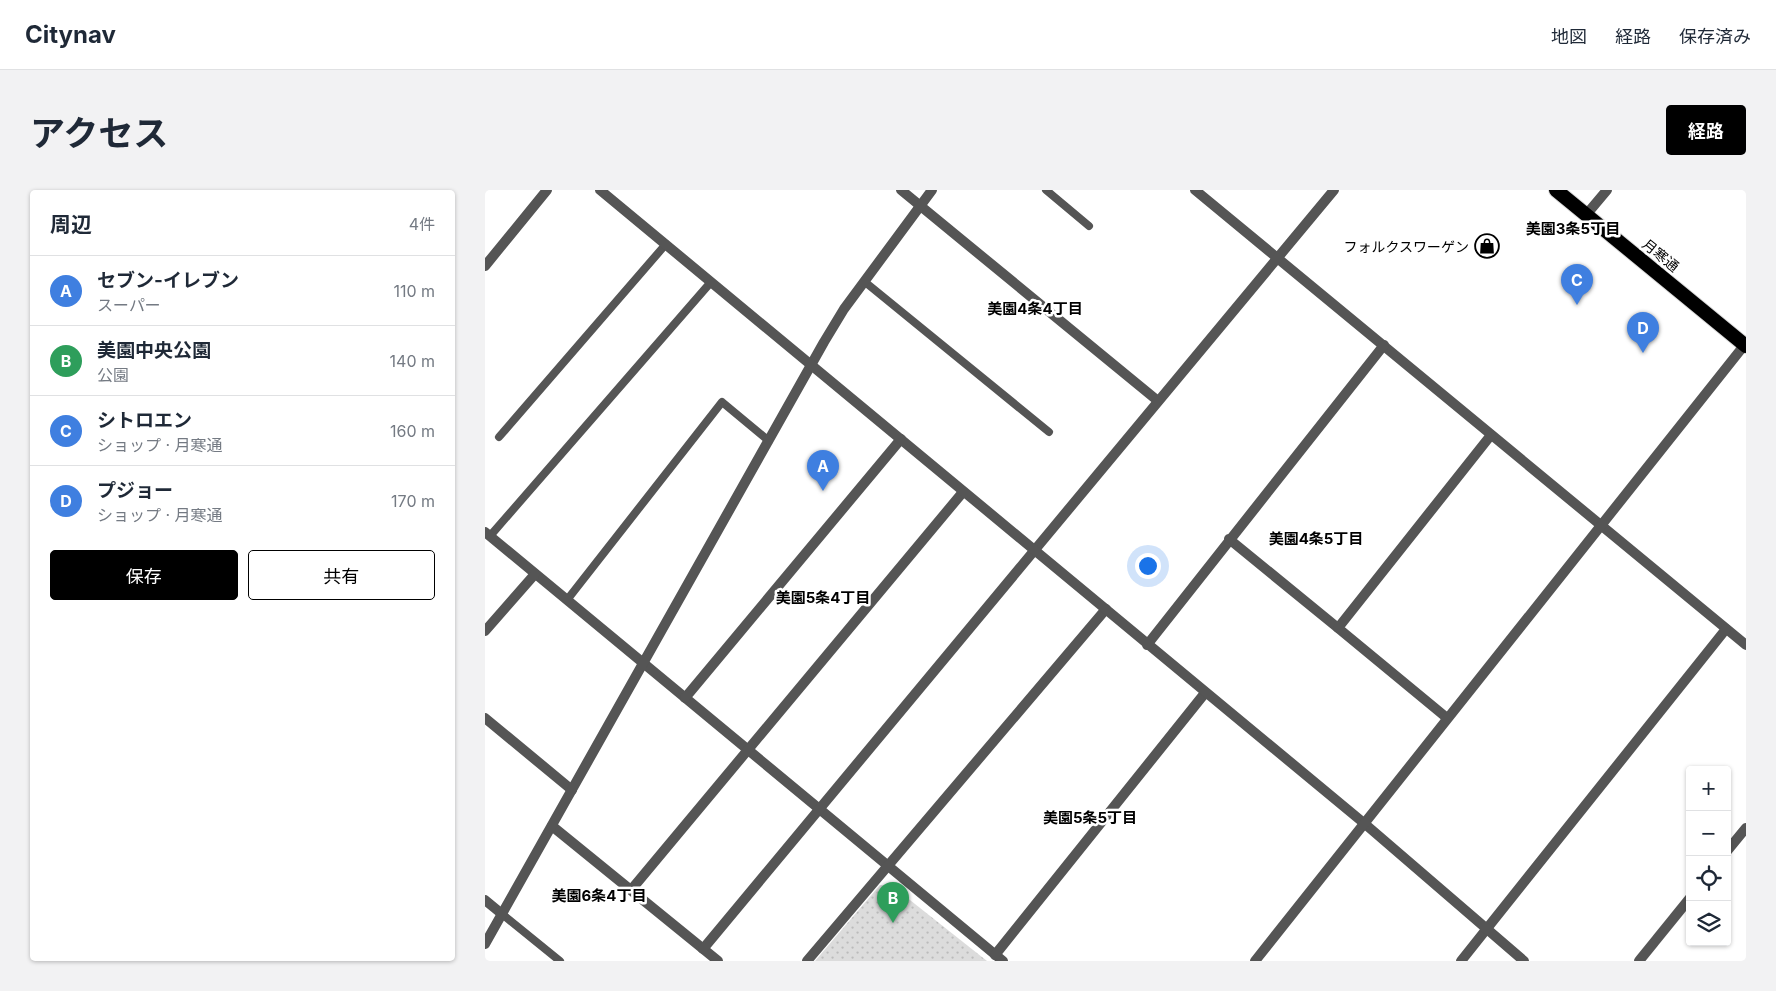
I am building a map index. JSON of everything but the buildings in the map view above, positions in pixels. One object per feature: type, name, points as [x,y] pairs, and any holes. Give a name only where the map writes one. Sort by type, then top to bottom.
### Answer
[{"type":"highway","name":"月寒通","points":[[1556,190],[1746,345]]},
{"type":"street","points":[[485,266],[547,190]]},
{"type":"street","points":[[600,190],[1365,824],[1523,961]]},
{"type":"street","points":[[901,190],[1158,401]]},
{"type":"street","points":[[485,944],[844,309],[932,190]]},
{"type":"street","points":[[1195,190],[1746,645]]},
{"type":"street","points":[[552,826],[709,956],[819,808],[1334,190]]},
{"type":"street","points":[[1586,215],[1607,190]]},
{"type":"street","points":[[1147,645],[1384,345]]},
{"type":"street","points":[[1255,961],[1746,345]]},
{"type":"street","points":[[1339,628],[1491,435]]},
{"type":"street","points":[[685,698],[901,439]]},
{"type":"street","points":[[631,890],[963,492]]},
{"type":"street","points":[[487,534],[999,958],[1205,693]]},
{"type":"street","points":[[1229,539],[1447,718]]},
{"type":"street","points":[[485,631],[535,574]]},
{"type":"street","points":[[807,961],[1106,609]]},
{"type":"street","points":[[1461,961],[1726,629]]},
{"type":"street","points":[[485,718],[571,790]]},
{"type":"street","points":[[1731,846],[1746,828]]},
{"type":"street","points":[[485,900],[502,914]]},
{"type":"street","points":[[1639,961],[1688,901]]},
{"type":"lane","points":[[1046,190],[1089,226]]},
{"type":"lane","points":[[499,437],[666,244]]},
{"type":"lane","points":[[487,534],[711,282]]},
{"type":"lane","points":[[865,282],[1049,432]]},
{"type":"lane","points":[[567,600],[722,402],[769,441]]},
{"type":"lane","points":[[502,914],[561,961]]},
{"type":"shaded area","points":[[880,885],[891,885],[987,961],[815,961]]},
{"type":"place","name":"フォルクスワーゲン","points":[[1487,246]]},
{"type":"place","name":"シトロエン","points":[[1577,305]]},
{"type":"place","name":"プジョー","points":[[1643,353]]},
{"type":"place","name":"セブン-イレブン","points":[[823,491]]},
{"type":"place","name":"美園中央公園","points":[[893,923]]},
{"type":"district","name":"美園3条5丁目","points":[[1573,228]]},
{"type":"district","name":"美園4条4丁目","points":[[1035,308]]},
{"type":"district","name":"美園4条5丁目","points":[[1316,538]]},
{"type":"district","name":"美園5条4丁目","points":[[823,597]]},
{"type":"district","name":"美園5条5丁目","points":[[1090,817]]},
{"type":"district","name":"美園6条4丁目","points":[[599,895]]}]
